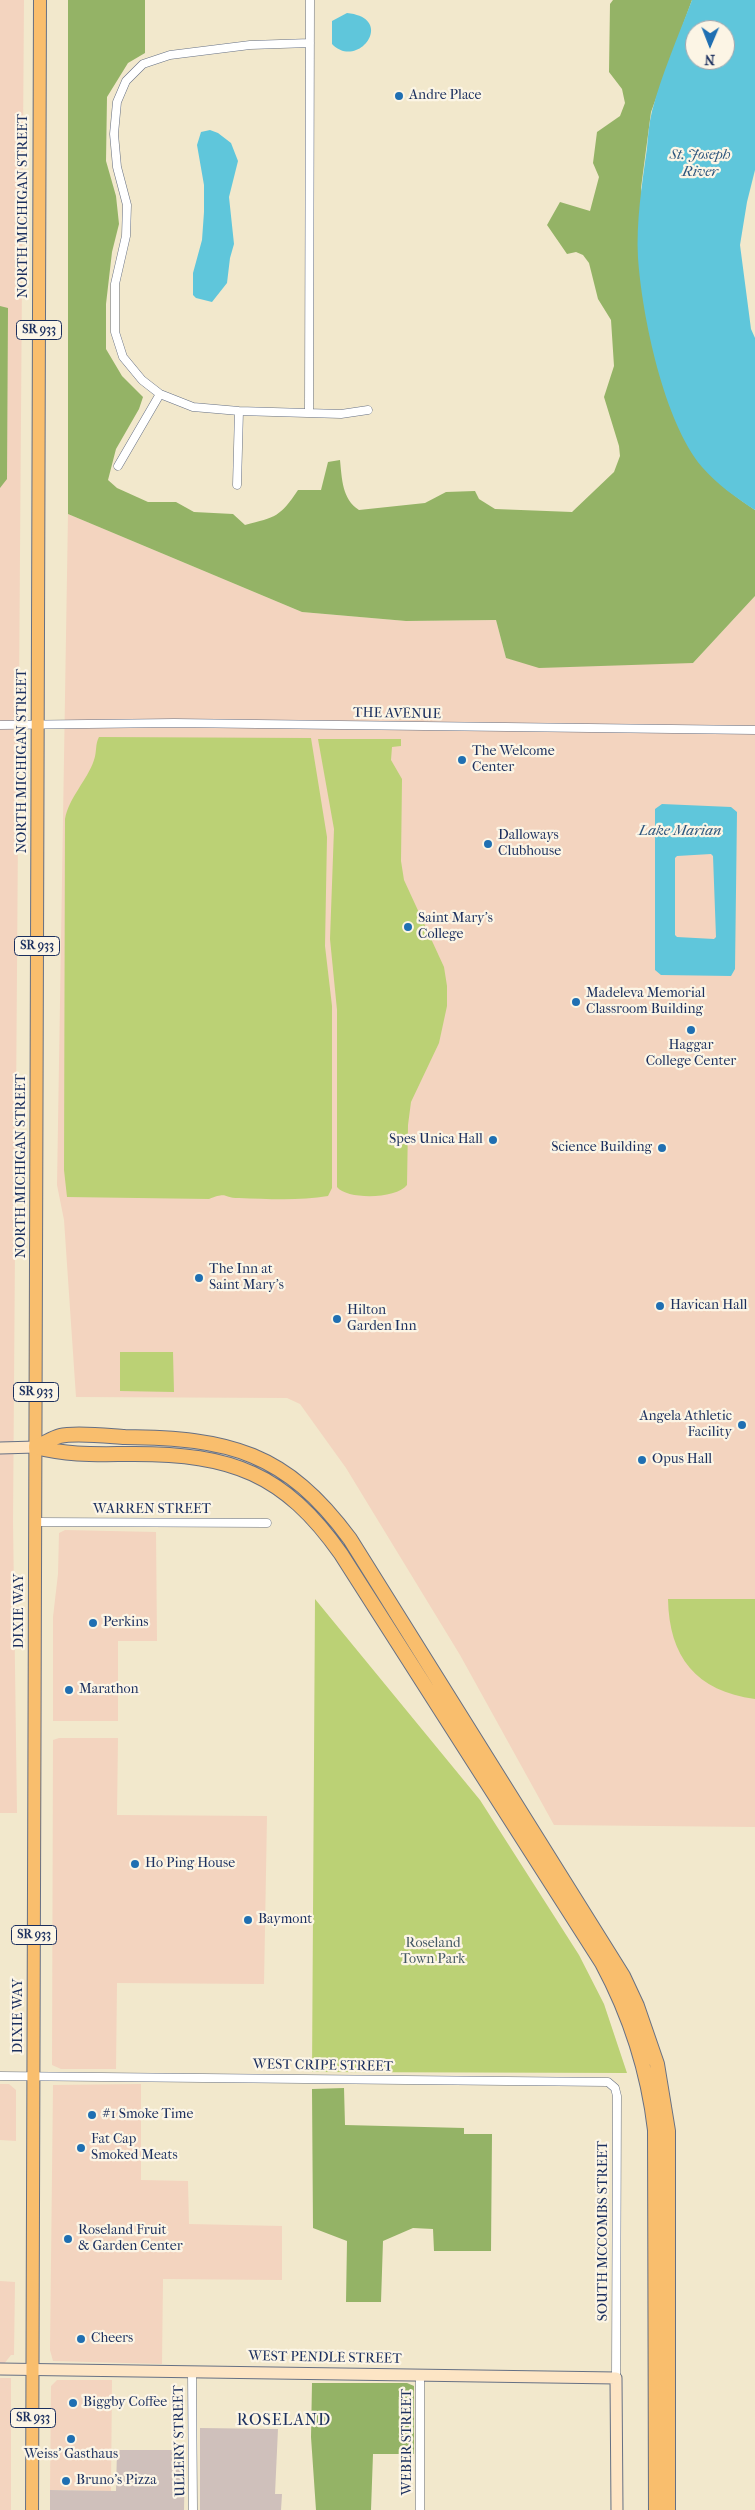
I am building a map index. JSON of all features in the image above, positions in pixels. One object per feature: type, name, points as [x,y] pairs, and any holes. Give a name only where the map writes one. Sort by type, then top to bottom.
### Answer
[{"type":"highway","points":[[36,1447],[61,1436],[166,1437],[208,1442],[253,1456],[293,1479],[308,1491],[323,1505],[350,1539],[623,1976],[637,2006],[657,2064],[668,2131],[668,2510]]},
{"type":"highway","points":[[36,1447],[62,1454],[170,1454],[197,1456],[243,1469],[262,1478],[295,1501],[314,1518],[341,1554],[602,1963],[626,2012],[638,2043],[649,2086],[655,2130],[656,2510]]},
{"type":"main road","name":"NORTH MICHIGAN STREET","points":[[36,1522],[40,0]]},
{"type":"main road","name":"DIXIE WAY","points":[[32,2510],[36,1522]]},
{"type":"street","points":[[308,412],[310,0]]},
{"type":"street","points":[[310,42],[250,46],[156,58],[133,72],[121,90],[117,102],[114,152],[125,190],[128,222],[115,284],[115,332],[123,357],[132,370],[160,394],[194,407],[238,411],[346,414],[368,410]]},
{"type":"street","points":[[118,466],[160,394]]},
{"type":"street","points":[[237,485],[238,411]]},
{"type":"street","name":"THE AVENUE","points":[[0,725],[38,723],[755,730]]},
{"type":"street","points":[[0,1448],[36,1447]]},
{"type":"street","name":"WARREN STREET","points":[[36,1522],[268,1523]]},
{"type":"street","name":"WEST CRIPE STREET","points":[[0,2076],[601,2081],[612,2085]]},
{"type":"street","name":"SOUTH MCCOMBS STREET","points":[[612,2085],[617,2096],[616,2378]]},
{"type":"street","name":"WEST PENDLE STREET","points":[[0,2369],[616,2378]]},
{"type":"street","name":"ULLERY STREET","points":[[192,2371],[193,2510]]},
{"type":"street","name":"WEBER STREET","points":[[420,2374],[420,2510]]},
{"type":"street","points":[[616,2378],[617,2510]]},
{"type":"shaded area","points":[[0,0],[24,0],[13,1521],[17,1813],[0,1813]]},
{"type":"shaded area","name":"Saint Mary's College","points":[[68,514],[302,612],[406,621],[496,620],[506,658],[693,663],[755,596],[755,1827],[554,1825],[460,1655],[346,1468],[300,1404],[287,1398],[76,1397],[64,1220],[57,1185]]},
{"type":"shaded area","points":[[65,1530],[156,1532],[157,1641],[118,1641],[118,1721],[53,1721],[53,1617],[58,1574],[59,1533]]},
{"type":"shaded area","points":[[59,1738],[118,1738],[117,1815],[267,1816],[264,1984],[117,1983],[116,2069],[61,2069],[52,2065],[53,1740]]},
{"type":"shaded area","points":[[0,2084],[9,2084],[16,2090],[16,2141],[0,2140]]},
{"type":"shaded area","points":[[141,2084],[141,2180],[188,2181],[189,2224],[282,2226],[282,2280],[163,2279],[162,2364],[53,2361],[50,2350],[53,2085]]},
{"type":"shaded area","points":[[0,2281],[15,2282],[14,2355],[11,2355],[4,2364],[0,2364]]},
{"type":"shaded area","points":[[0,2378],[11,2378],[11,2510],[0,2510]]},
{"type":"shaded area","points":[[57,2380],[112,2380],[111,2491],[50,2490],[51,2386]]},
{"type":"shaded area","points":[[200,2428],[278,2429],[275,2494],[282,2494],[281,2510],[200,2510]]},
{"type":"shaded area","points":[[117,2450],[185,2450],[184,2510],[50,2510],[50,2490],[116,2491]]},
{"type":"green space","points":[[68,0],[145,0],[145,53],[128,63],[107,97],[106,161],[116,196],[119,224],[112,252],[106,304],[106,349],[122,376],[143,397],[139,409],[116,449],[108,480],[117,488],[148,502],[176,502],[194,512],[233,514],[245,525],[276,515],[286,506],[298,490],[321,490],[328,462],[340,460],[342,481],[346,494],[353,505],[359,510],[425,503],[446,492],[475,491],[479,499],[495,509],[572,512],[614,472],[620,456],[619,446],[604,397],[614,366],[611,320],[598,299],[589,263],[583,255],[576,252],[567,254],[547,225],[560,202],[590,211],[599,177],[593,163],[597,132],[620,116],[625,103],[622,89],[609,72],[610,4],[613,0],[692,0],[651,112],[641,188],[684,437],[707,470],[732,494],[755,510],[755,596],[693,663],[539,668],[506,658],[496,620],[406,621],[302,612],[68,514]]},
{"type":"green space","points":[[0,306],[8,308],[7,479],[0,488]]},
{"type":"green space","points":[[99,737],[311,738],[327,837],[325,946],[332,1006],[332,1188],[328,1196],[306,1199],[234,1198],[223,1195],[209,1199],[67,1197],[64,1170],[65,819],[70,803],[91,768]]},
{"type":"green space","points":[[318,739],[401,739],[401,746],[392,747],[391,760],[402,779],[401,861],[404,880],[444,967],[447,986],[447,1006],[439,1043],[411,1102],[408,1125],[407,1185],[402,1190],[383,1195],[361,1196],[342,1191],[337,1187],[337,1010],[330,939],[334,829]]},
{"type":"green space","points":[[120,1352],[173,1352],[174,1392],[120,1391]]},
{"type":"green space","name":"Roseland Town Park","points":[[315,1599],[480,1800],[579,1955],[604,2004],[627,2073],[312,2072]]},
{"type":"green space","points":[[668,1599],[755,1599],[755,1699],[734,1695],[717,1688],[702,1679],[690,1668],[680,1654],[674,1638]]},
{"type":"green space","points":[[344,2088],[345,2125],[464,2128],[464,2134],[492,2134],[491,2251],[434,2251],[433,2229],[413,2228],[383,2241],[381,2302],[346,2302],[347,2241],[313,2228],[312,2089]]},
{"type":"green space","points":[[312,2383],[407,2383],[414,2386],[414,2454],[373,2454],[371,2510],[316,2510],[311,2437]]},
{"type":"water","name":"St. Joseph River","points":[[692,0],[755,0],[755,170],[747,202],[740,245],[751,329],[755,338],[755,510],[714,479],[702,467],[689,447],[666,396],[657,367],[644,309],[638,258],[641,189],[650,120],[670,55]]},
{"type":"water","points":[[347,13],[362,17],[369,24],[371,32],[368,40],[361,47],[352,51],[342,51],[332,44],[332,21]]},
{"type":"water","points":[[210,130],[218,133],[231,143],[238,161],[229,197],[234,244],[227,283],[212,302],[196,298],[193,295],[193,273],[202,240],[204,212],[204,185],[197,145],[201,132]]},
{"type":"water","name":"Lake Marian","points":[[662,804],[731,807],[737,812],[735,969],[731,976],[661,975],[655,970],[655,809]],"holes":[[[711,854],[713,856],[716,937],[714,939],[677,937],[675,935],[675,858],[677,856]]]},
{"type":"place","name":"Andre Place","points":[[399,96]]},
{"type":"place","name":"The Welcome Center","points":[[462,760]]},
{"type":"place","name":"Dalloways Clubhouse","points":[[488,844]]},
{"type":"place","name":"Saint Mary's College","points":[[408,927]]},
{"type":"place","name":"Madeleva Memorial Classroom Building","points":[[576,1002]]},
{"type":"place","name":"Haggar College Center","points":[[691,1030]]},
{"type":"place","name":"Spes Unica Hall","points":[[493,1140]]},
{"type":"place","name":"Science Building","points":[[662,1148]]},
{"type":"place","name":"The Inn at Saint Mary's","points":[[199,1278]]},
{"type":"place","name":"Havican Hall","points":[[660,1306]]},
{"type":"place","name":"Hilton Garden Inn","points":[[337,1319]]},
{"type":"place","name":"Angela Athletic Facility","points":[[742,1425]]},
{"type":"place","name":"Opus Hall","points":[[642,1460]]},
{"type":"place","name":"Perkins","points":[[93,1623]]},
{"type":"place","name":"Marathon","points":[[69,1690]]},
{"type":"place","name":"Ho Ping House","points":[[135,1864]]},
{"type":"place","name":"Baymont","points":[[248,1920]]},
{"type":"place","name":"#1 Smoke Time","points":[[92,2115]]},
{"type":"place","name":"Fat Cap Smoked Meats","points":[[81,2148]]},
{"type":"place","name":"Roseland Fruit & Garden Center","points":[[68,2239]]},
{"type":"place","name":"Cheers","points":[[81,2339]]},
{"type":"place","name":"Biggby Coffee","points":[[73,2403]]},
{"type":"place","name":"Weiss' Gasthaus","points":[[71,2439]]},
{"type":"place","name":"Bruno's Pizza","points":[[66,2481]]},
{"type":"district","name":"ROSELAND","points":[[284,2421]]}]
